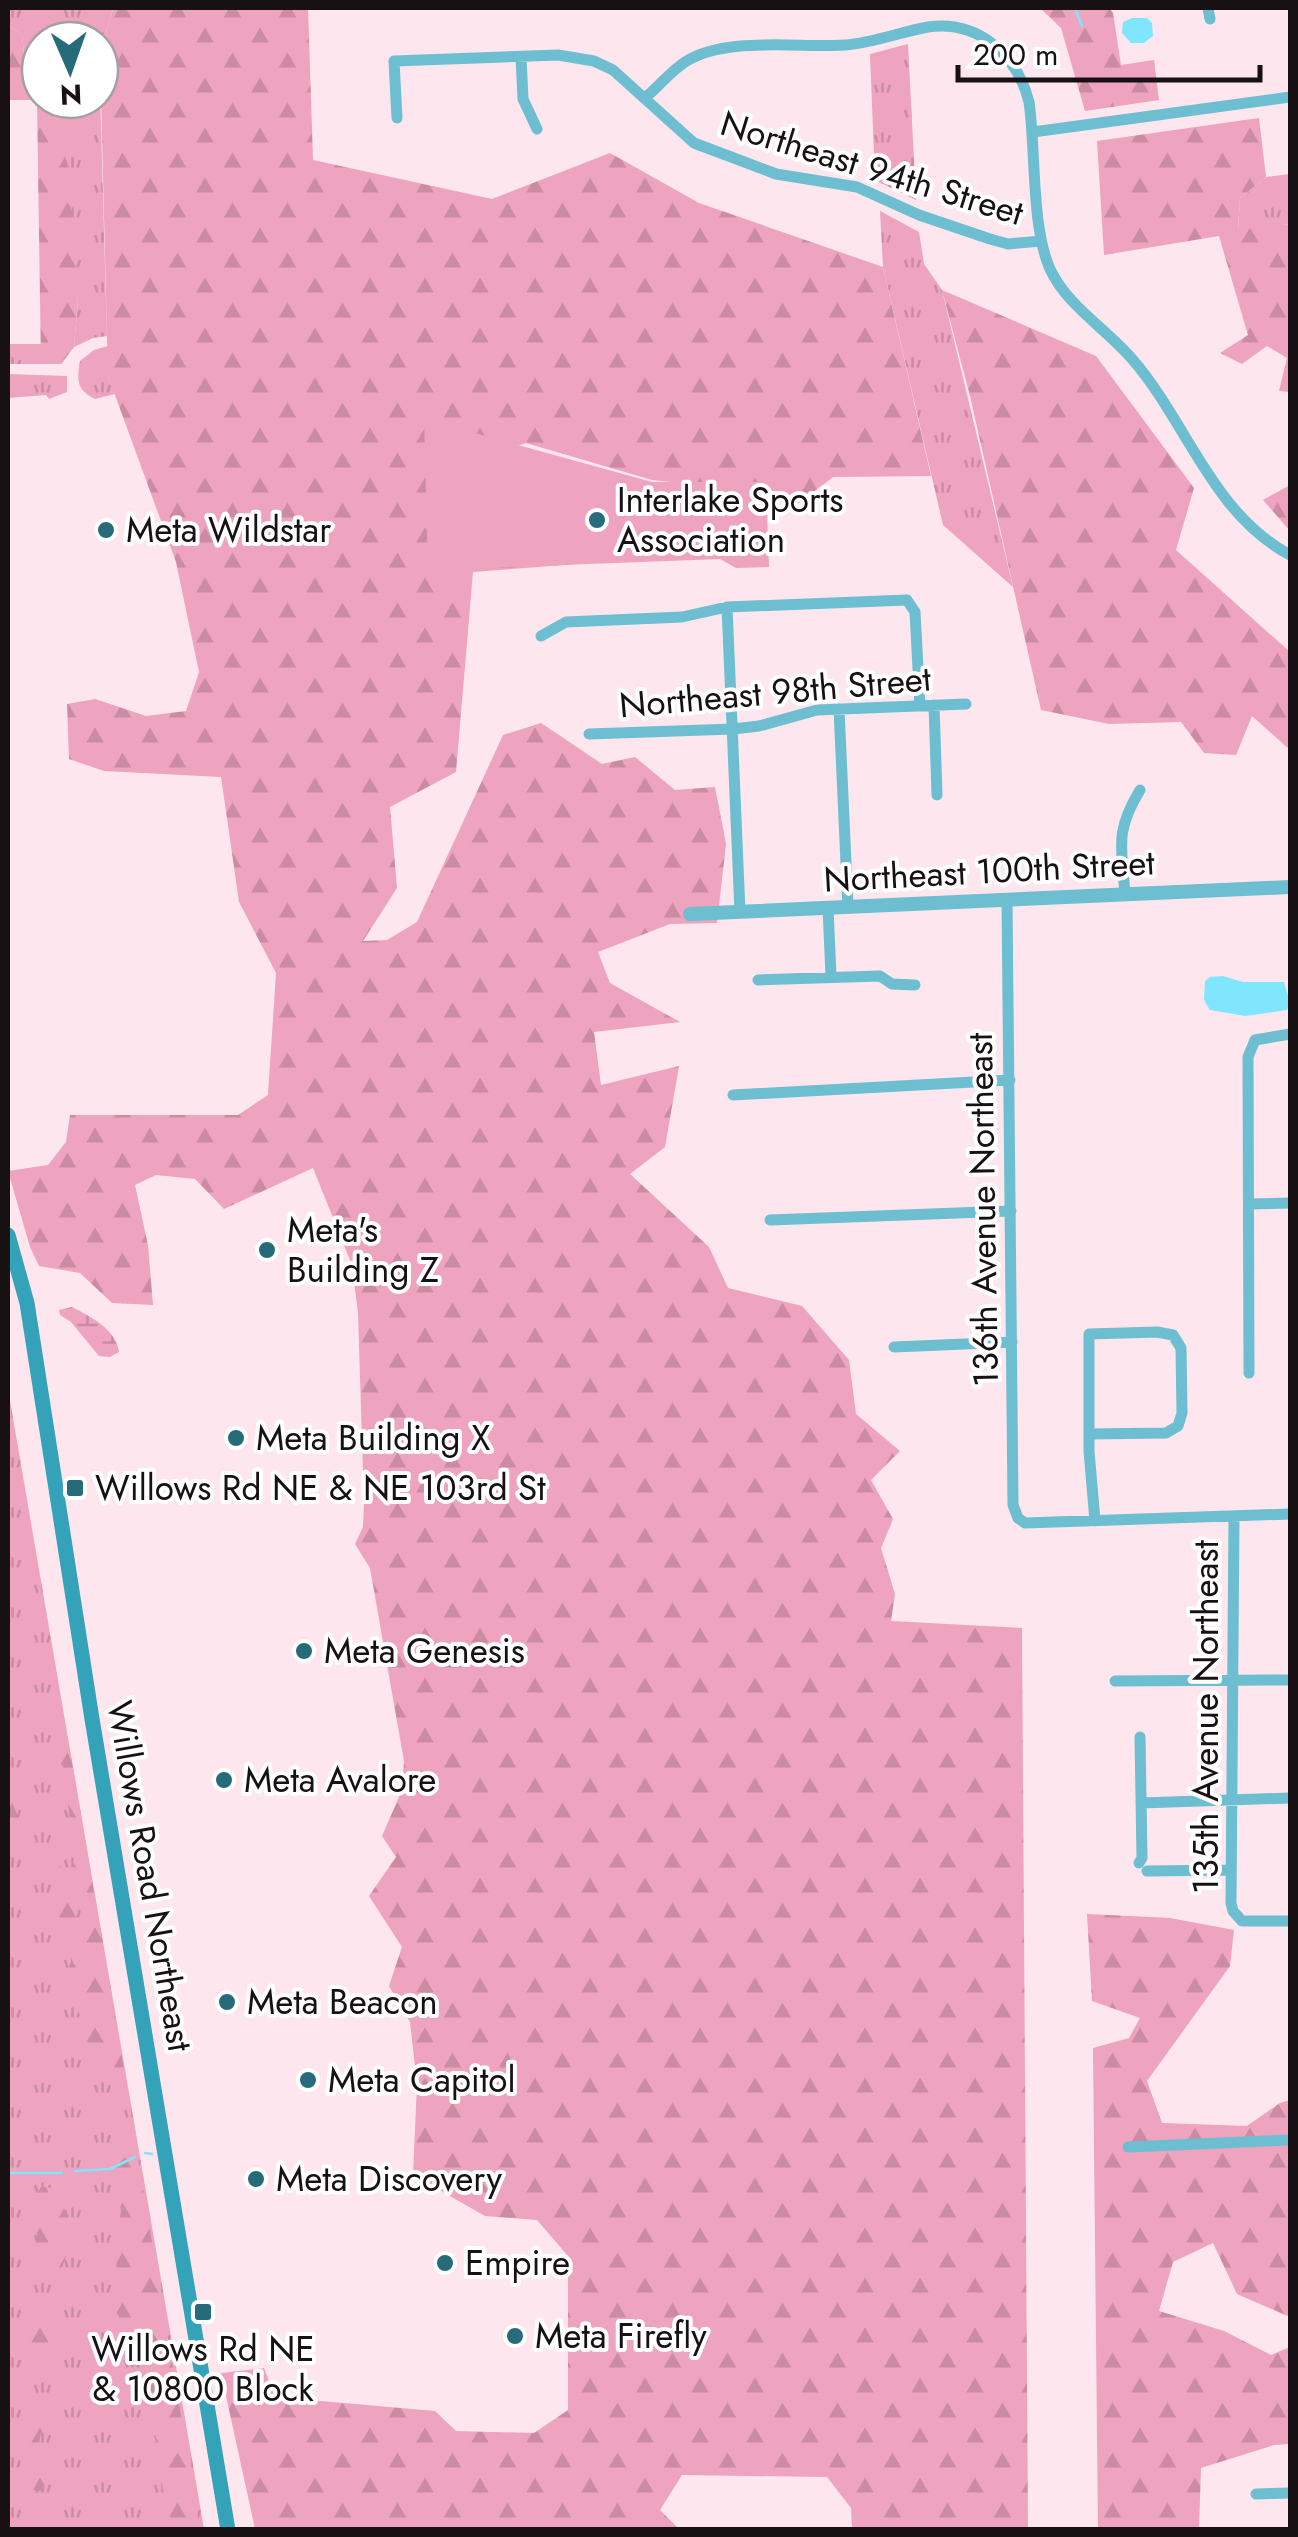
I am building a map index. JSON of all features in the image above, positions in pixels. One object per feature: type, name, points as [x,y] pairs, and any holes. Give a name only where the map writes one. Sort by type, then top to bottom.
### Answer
[{"type":"main road","name":"Willows Road Northeast","points":[[8,1235],[27,1303],[228,2530]]},
{"type":"street","points":[[645,98],[685,62],[723,48],[846,45],[950,26],[1000,48],[1024,80],[1034,132],[1041,241],[1050,269],[1064,291],[1132,358],[1219,491],[1257,532],[1290,556]]},
{"type":"street","name":"Northeast 94th Street","points":[[397,118],[394,61],[558,55],[594,60],[613,70],[694,143],[755,167],[858,188],[918,215],[990,239],[1029,244],[1041,241]]},
{"type":"street","points":[[521,57],[523,99],[536,130]]},
{"type":"street","points":[[1034,132],[1290,98]]},
{"type":"street","points":[[541,636],[566,622],[682,617],[727,608],[907,600],[916,612],[920,706]]},
{"type":"street","points":[[727,608],[740,912]]},
{"type":"street","name":"Northeast 98th Street","points":[[589,734],[732,729],[817,710],[966,704]]},
{"type":"street","points":[[934,705],[936,795]]},
{"type":"street","points":[[840,709],[848,907]]},
{"type":"street","points":[[1125,895],[1121,829],[1140,790]]},
{"type":"street","name":"Northeast 100th Street","points":[[690,914],[1290,887]]},
{"type":"street","name":"136th Avenue Northeast","points":[[1007,900],[1014,1504],[1018,1518],[1026,1523],[1095,1521]]},
{"type":"street","points":[[828,908],[831,976]]},
{"type":"street","points":[[758,980],[880,976],[892,984],[915,985]]},
{"type":"street","points":[[1249,1373],[1248,1056],[1255,1040],[1290,1034]]},
{"type":"street","points":[[733,1095],[1010,1080]]},
{"type":"street","points":[[1249,1204],[1290,1203]]},
{"type":"street","points":[[770,1220],[1011,1211]]},
{"type":"street","points":[[1089,1434],[1165,1434],[1178,1426],[1182,1413],[1181,1348],[1173,1336],[1158,1332],[1089,1334],[1089,1434],[1095,1521],[1290,1514]]},
{"type":"street","points":[[894,1346],[1012,1342]]},
{"type":"street","name":"135th Avenue Northeast","points":[[1234,1516],[1232,1903],[1238,1918],[1250,1922],[1290,1921]]},
{"type":"street","points":[[1115,1682],[1290,1680]]},
{"type":"street","points":[[1140,1737],[1143,1867],[1231,1870]]},
{"type":"street","points":[[1141,1802],[1290,1798]]},
{"type":"street","points":[[1128,2147],[1290,2140]]},
{"type":"street","points":[[1256,2494],[1290,2493]]},
{"type":"green space","points":[[8,8],[113,8],[110,20],[20,20],[20,34],[8,25]]},
{"type":"green space","points":[[113,8],[308,8],[313,160],[492,199],[610,153],[699,203],[883,267],[931,476],[833,477],[799,503],[746,490],[652,480],[526,443],[475,459],[697,555],[473,572],[456,772],[390,807],[397,888],[363,941],[387,940],[417,922],[503,735],[541,723],[602,764],[635,757],[675,790],[715,787],[726,844],[717,923],[670,924],[598,952],[610,983],[680,1022],[594,1032],[601,1085],[679,1066],[665,1147],[630,1174],[709,1247],[728,1288],[802,1306],[849,1360],[856,1414],[900,1451],[871,1480],[893,1519],[881,1548],[895,1594],[891,1621],[1022,1628],[1028,2529],[852,2529],[851,2508],[827,2477],[682,2475],[660,2510],[679,2529],[255,2529],[221,2373],[264,2368],[275,2397],[435,2411],[456,2431],[534,2433],[568,2410],[568,2256],[537,2220],[485,2216],[413,2175],[417,2084],[410,2022],[389,1986],[402,1947],[369,1896],[396,1857],[382,1836],[402,1790],[404,1761],[370,1568],[355,1544],[363,1527],[364,1503],[358,1313],[352,1265],[313,1168],[224,1209],[195,1179],[156,1175],[135,1185],[148,1245],[153,1305],[112,1303],[80,1273],[39,1266],[8,1171],[48,1165],[66,1142],[70,1115],[238,1115],[268,1095],[276,973],[239,902],[221,777],[104,771],[69,759],[67,704],[95,699],[146,716],[186,711],[199,672],[176,562],[108,376],[102,120],[120,120],[120,20],[110,20]]},
{"type":"green space","points":[[1040,8],[1109,8],[1121,65],[1154,60],[1159,100],[1085,111],[1061,28]]},
{"type":"green space","points":[[8,25],[20,34],[20,100],[8,100]]},
{"type":"green space","points":[[908,44],[916,200],[875,180],[870,54]]},
{"type":"green space","points":[[1259,118],[1266,177],[1240,198],[1238,230],[1290,224],[1290,392],[1279,391],[1287,358],[1267,346],[1242,364],[1220,353],[1248,335],[1219,236],[1104,255],[1097,141]]},
{"type":"green space","points":[[37,120],[56,120],[69,172],[78,301],[74,347],[61,364],[41,364]]},
{"type":"green space","points":[[56,120],[101,120],[107,336],[74,347],[78,301]]},
{"type":"green space","points":[[1290,174],[1290,224],[1238,231],[1240,198],[1266,177]]},
{"type":"green space","points":[[880,211],[919,232],[924,264],[942,290],[1013,587],[943,525],[883,267]]},
{"type":"green space","points":[[942,290],[1096,356],[1194,488],[1176,550],[1290,652],[1290,750],[1252,716],[1236,755],[1204,753],[1181,722],[1109,724],[1041,710]]},
{"type":"green space","points":[[8,344],[41,344],[41,364],[8,364]]},
{"type":"green space","points":[[108,346],[108,376],[115,394],[95,399],[79,384],[80,361],[94,350]]},
{"type":"green space","points":[[8,374],[67,376],[67,392],[49,399],[46,395],[8,398]]},
{"type":"green space","name":"Interlake Sports Association","points":[[424,419],[652,482],[766,482],[769,567],[736,568],[720,559],[428,570]]},
{"type":"green space","points":[[1290,485],[1290,531],[1263,500]]},
{"type":"green space","points":[[72,1307],[108,1330],[119,1352],[110,1357],[99,1356],[71,1322],[60,1315],[59,1310]]},
{"type":"green space","points":[[8,1389],[204,2529],[8,2529]]},
{"type":"green space","points":[[56,1745],[67,1748],[73,1768],[127,2088],[115,2094],[89,2047],[67,1972],[84,1926],[74,1883],[67,1794],[61,1788],[63,1766],[57,1760]]},
{"type":"green space","points":[[8,1773],[13,1805],[38,1862],[53,1859],[69,1882],[76,1913],[73,1931],[56,1913],[62,1901],[57,1885],[31,1860],[8,1815]]},
{"type":"green space","points":[[1087,1914],[1170,1918],[1234,1930],[1230,1966],[1147,2081],[1162,2123],[1247,2126],[1290,2100],[1290,2317],[1237,2294],[1213,2243],[1173,2262],[1159,2311],[1224,2331],[1271,2355],[1290,2347],[1290,2444],[1274,2445],[1201,2468],[1199,2529],[1098,2529],[1093,2048],[1129,2038],[1140,2018],[1092,2001]]},
{"type":"green space","points":[[136,2147],[200,2529],[175,2529],[165,2503],[149,2391],[151,2374],[144,2355],[116,2312],[115,2250],[121,2211],[115,2167]]},
{"type":"green space","points":[[42,2186],[56,2189],[60,2197],[68,2238],[62,2267],[45,2275],[36,2272],[35,2204]]},
{"type":"green space","points":[[43,2302],[56,2328],[68,2334],[67,2343],[41,2354],[25,2337],[32,2313]]},
{"type":"green space","points":[[40,2409],[47,2420],[36,2461],[45,2470],[44,2491],[32,2490],[13,2441],[31,2415]]},
{"type":"water","points":[[1147,18],[1152,23],[1153,36],[1144,43],[1131,43],[1122,33],[1123,22]]},
{"type":"water","points":[[1223,976],[1243,982],[1284,982],[1290,1003],[1287,1010],[1245,1016],[1210,1010],[1204,1000],[1205,981]]},
{"type":"waterway","points":[[1075,8],[1082,26]]},
{"type":"waterway","points":[[145,2153],[152,2154]]},
{"type":"waterway","points":[[75,2171],[110,2169],[135,2157]]},
{"type":"waterway","points":[[8,2173],[62,2173]]},
{"type":"place","name":"Interlake Sports Association","points":[[597,520]]},
{"type":"place","name":"Meta Wildstar","points":[[106,530]]},
{"type":"place","name":"Meta's Building Z","points":[[267,1250]]},
{"type":"place","name":"Meta Building X","points":[[236,1438]]},
{"type":"place","name":"Willows Rd NE & NE 103rd St","points":[[75,1488]]},
{"type":"place","name":"Meta Genesis","points":[[304,1651]]},
{"type":"place","name":"Meta Avalore","points":[[224,1780]]},
{"type":"place","name":"Meta Beacon","points":[[227,2002]]},
{"type":"place","name":"Meta Capitol","points":[[308,2080]]},
{"type":"place","name":"Meta Discovery","points":[[256,2179]]},
{"type":"place","name":"Empire","points":[[445,2263]]},
{"type":"place","name":"Willows Rd NE & 10800 Block","points":[[203,2312]]},
{"type":"place","name":"Meta Firefly","points":[[515,2336]]}]
